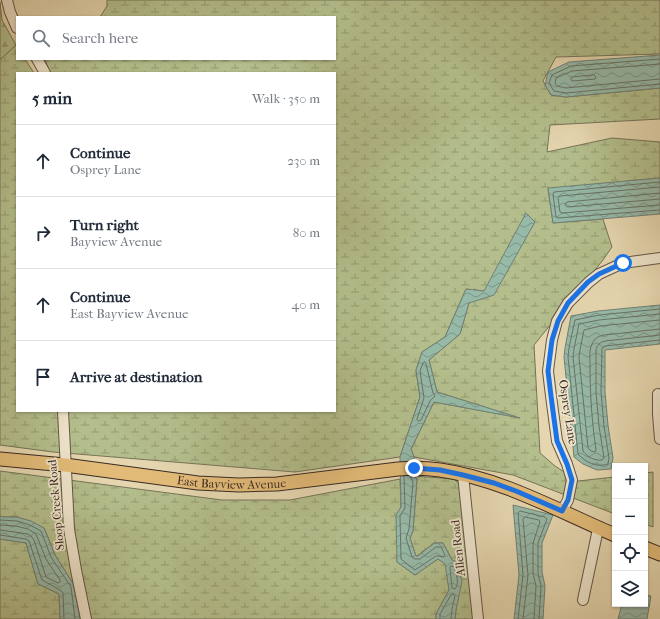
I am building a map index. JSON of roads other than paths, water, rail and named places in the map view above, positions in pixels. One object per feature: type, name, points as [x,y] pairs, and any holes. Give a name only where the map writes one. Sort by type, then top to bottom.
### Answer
[{"type":"main road","name":"East Bayview Avenue","points":[[0,459],[65,464],[198,483],[239,485],[277,484],[398,469],[414,468],[440,470],[494,483],[516,491],[598,529],[612,534]]},
{"type":"main road","points":[[648,549],[659,551]]},
{"type":"street","points":[[7,0],[16,26]]},
{"type":"street","points":[[38,60],[44,72]]},
{"type":"street","name":"Osprey Lane","points":[[562,511],[568,500],[572,480],[557,441],[548,371],[552,340],[558,321],[568,303],[588,282],[599,274],[623,263],[660,258]]},
{"type":"street","points":[[658,394],[660,439]]},
{"type":"street","name":"Sloop Creek Road","points":[[63,412],[69,529],[86,619]]},
{"type":"street","name":"Allen Road","points":[[463,475],[478,619]]},
{"type":"street","points":[[583,600],[598,529]]},
{"type":"water","points":[[660,55],[660,88],[566,97],[551,95],[545,85],[548,72],[569,62]]},
{"type":"water","points":[[660,178],[660,214],[553,223],[548,188]]},
{"type":"water","points":[[526,213],[535,222],[494,295],[469,303],[460,334],[429,360],[437,392],[520,418],[434,402],[411,449],[414,457],[414,476],[417,479],[413,531],[410,538],[416,556],[434,543],[443,543],[452,560],[457,562],[462,581],[455,619],[436,619],[436,614],[449,590],[445,564],[438,559],[415,575],[397,562],[396,515],[401,507],[400,457],[420,397],[416,370],[422,352],[445,337],[466,289],[484,291]]},
{"type":"water","points":[[660,305],[660,344],[605,350],[605,392],[613,458],[611,469],[597,470],[583,464],[574,457],[564,357],[571,316],[598,311]]},
{"type":"water","points":[[513,505],[553,515],[542,543],[542,572],[545,586],[543,619],[514,619],[519,575]]},
{"type":"water","points":[[0,516],[17,517],[31,521],[44,528],[55,555],[74,585],[80,619],[60,619],[59,594],[38,584],[26,543],[0,539]]},
{"type":"water","points":[[648,596],[651,596],[647,619],[618,619],[621,607],[648,607]]}]
